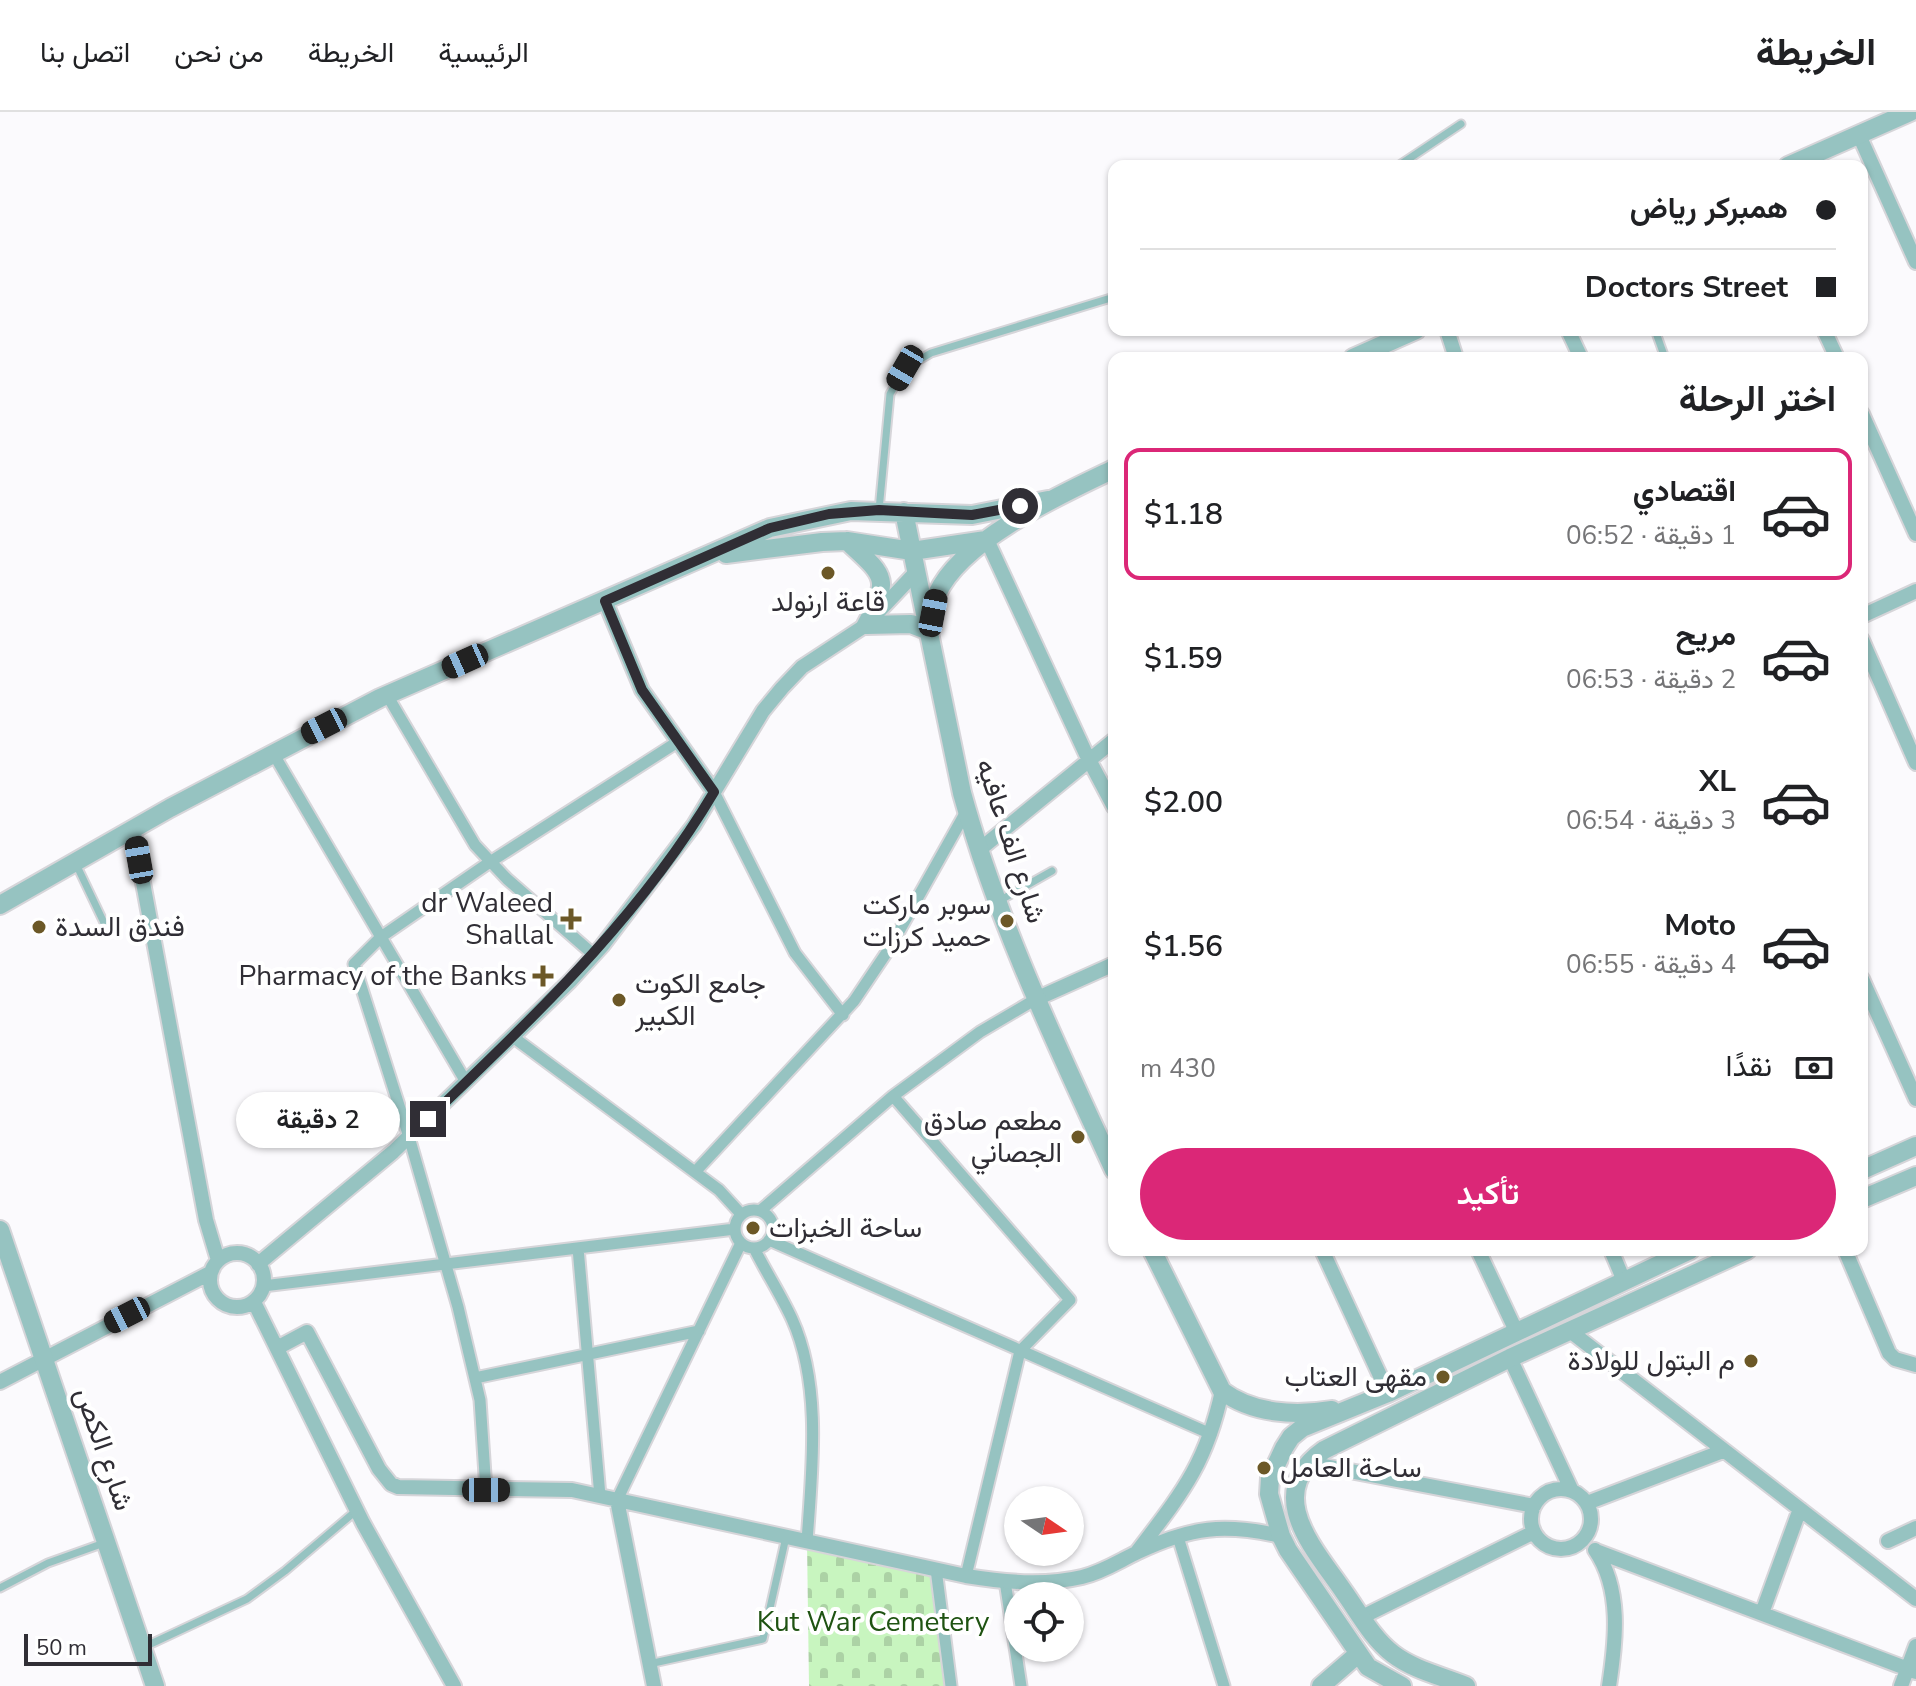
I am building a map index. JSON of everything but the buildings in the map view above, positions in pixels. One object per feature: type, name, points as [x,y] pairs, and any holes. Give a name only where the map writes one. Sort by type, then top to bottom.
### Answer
[{"type":"street","points":[[1802,160],[1910,112]]},
{"type":"street","points":[[1859,135],[1916,262]]},
{"type":"street","points":[[1366,352],[1402,336]]},
{"type":"street","points":[[1868,427],[1916,534]]},
{"type":"street","points":[[866,625],[911,624],[929,631],[936,595],[956,569],[987,540],[1048,500],[1108,472]]},
{"type":"street","points":[[0,905],[273,753],[387,695],[712,556],[770,528],[829,514],[879,510],[972,515],[1048,500]]},
{"type":"street","name":"شارع الف عافيه","points":[[904,512],[967,810],[979,850],[1036,999],[1108,1157]]},
{"type":"street","points":[[712,556],[822,542],[847,541],[912,551],[987,540]]},
{"type":"street","points":[[987,540],[1108,795]]},
{"type":"street","points":[[847,541],[878,570],[883,589],[866,625]]},
{"type":"street","points":[[258,1264],[409,1137],[594,955],[694,825],[763,711],[782,688],[802,667],[866,625],[917,571]]},
{"type":"street","points":[[1868,613],[1916,591]]},
{"type":"street","points":[[605,601],[642,690],[714,792],[795,953],[843,1015]]},
{"type":"street","points":[[1868,654],[1916,763]]},
{"type":"street","points":[[387,695],[475,845],[594,955]]},
{"type":"street","points":[[486,1490],[480,1400],[458,1307],[409,1137],[354,964],[381,937],[490,862],[679,741]]},
{"type":"street","points":[[979,850],[1108,745]]},
{"type":"street","points":[[273,753],[466,1082]]},
{"type":"street","points":[[695,1172],[843,1015],[889,949],[967,810]]},
{"type":"street","points":[[0,1382],[214,1266],[224,1256],[239,1253],[253,1259],[264,1278],[263,1286],[254,1302],[238,1308],[222,1303],[211,1290],[214,1266],[133,829]]},
{"type":"street","points":[[760,1211],[893,1096],[980,1032],[1036,999],[1108,967]]},
{"type":"street","points":[[1868,992],[1916,1099]]},
{"type":"street","points":[[513,1037],[730,1199],[741,1214]]},
{"type":"street","points":[[893,1096],[1070,1300],[1020,1351],[966,1576]]},
{"type":"street","points":[[1868,1167],[1916,1146]]},
{"type":"street","points":[[1868,1196],[1916,1176]]},
{"type":"street","points":[[754,1248],[769,1240],[773,1225],[760,1211],[747,1211],[741,1214],[735,1229],[741,1243],[754,1248],[793,1322],[808,1373],[813,1454],[807,1541]]},
{"type":"street","points":[[263,1286],[735,1229]]},
{"type":"street","name":"شارع الكص","points":[[0,1230],[155,1686]]},
{"type":"street","points":[[769,1240],[1211,1434]]},
{"type":"street","points":[[654,1686],[617,1500],[741,1243]]},
{"type":"street","points":[[578,1248],[600,1496]]},
{"type":"street","points":[[1155,1256],[1222,1391],[1240,1403],[1287,1412],[1318,1412],[1363,1405]]},
{"type":"street","points":[[1325,1256],[1388,1393]]},
{"type":"street","points":[[1481,1256],[1517,1333]]},
{"type":"street","points":[[1614,1256],[1624,1281]]},
{"type":"street","points":[[1402,1686],[1368,1667],[1281,1536],[1269,1494],[1273,1469],[1291,1437],[1302,1428],[1363,1405],[1677,1256]]},
{"type":"street","points":[[1466,1686],[1402,1661],[1376,1638],[1301,1530],[1295,1490],[1308,1463],[1324,1450],[1510,1358],[1734,1256]]},
{"type":"street","points":[[1848,1256],[1889,1353],[1895,1359],[1916,1365]]},
{"type":"street","points":[[254,1302],[357,1510],[454,1686]]},
{"type":"street","points":[[475,1378],[699,1331]]},
{"type":"street","points":[[1570,1331],[1916,1599]]},
{"type":"street","points":[[277,1348],[307,1332],[379,1469],[391,1484],[398,1487],[572,1490],[966,1576],[1005,1581],[1051,1582],[1082,1577],[1109,1569],[1137,1552],[1201,1530],[1227,1527],[1281,1536]]},
{"type":"street","points":[[1510,1358],[1572,1491],[1587,1503],[1591,1523],[1585,1536],[1574,1546],[1555,1548],[1546,1545],[1534,1532],[1531,1520],[1534,1506],[1544,1494],[1553,1490],[1572,1491]]},
{"type":"street","points":[[1137,1552],[1185,1488],[1211,1434],[1222,1391]]},
{"type":"street","points":[[1587,1503],[1723,1451]]},
{"type":"street","points":[[1308,1463],[1534,1506]]},
{"type":"street","points":[[1762,1613],[1800,1509]]},
{"type":"street","points":[[1888,1541],[1916,1528]]},
{"type":"street","points":[[1362,1617],[1534,1532]]},
{"type":"street","points":[[1585,1536],[1607,1571],[1614,1615],[1609,1686]]},
{"type":"street","points":[[1178,1537],[1224,1686]]},
{"type":"street","points":[[1596,1551],[1912,1670]]},
{"type":"street","points":[[936,1569],[951,1686]]},
{"type":"street","points":[[1005,1581],[1021,1686]]},
{"type":"street","points":[[1901,1686],[1912,1670],[1916,1646]]},
{"type":"street","points":[[1321,1686],[1358,1654]]},
{"type":"lane","points":[[1407,160],[1461,124]]},
{"type":"lane","points":[[879,510],[890,394],[905,368],[931,353],[1108,299]]},
{"type":"lane","points":[[75,862],[106,927]]},
{"type":"lane","points":[[999,901],[1052,871]]},
{"type":"lane","points":[[142,1648],[221,1614],[247,1599],[357,1510]]},
{"type":"lane","points":[[649,1664],[763,1639],[786,1537]]},
{"type":"lane","points":[[0,1588],[48,1563],[106,1542]]},
{"type":"green space","name":"Kut War Cemetery","points":[[807,1541],[936,1569],[951,1686],[809,1686]]},
{"type":"place","name":"قاعة ارنولد","points":[[828,573]]},
{"type":"place","name":"dr Waleed Shallal","points":[[571,919]]},
{"type":"place","name":"سوبر ماركت حميد كرزات","points":[[1007,921]]},
{"type":"place","name":"فندق السدة","points":[[39,927]]},
{"type":"place","name":"Pharmacy of the Banks","points":[[543,976]]},
{"type":"place","name":"جامع الكوت الكبير","points":[[619,1000]]},
{"type":"place","name":"مطعم صادق الجصاني","points":[[1078,1137]]},
{"type":"place","name":"ساحة الخبزات","points":[[753,1228]]},
{"type":"place","name":"م البتول للولادة","points":[[1751,1361]]},
{"type":"place","name":"مقهى العتاب","points":[[1443,1377]]},
{"type":"place","name":"ساحة العامل","points":[[1264,1468]]},
{"type":"route","points":[[428,1119],[602,946],[694,825],[714,792],[642,690],[605,601],[770,528],[829,514],[879,510],[972,515],[1020,506]]}]
